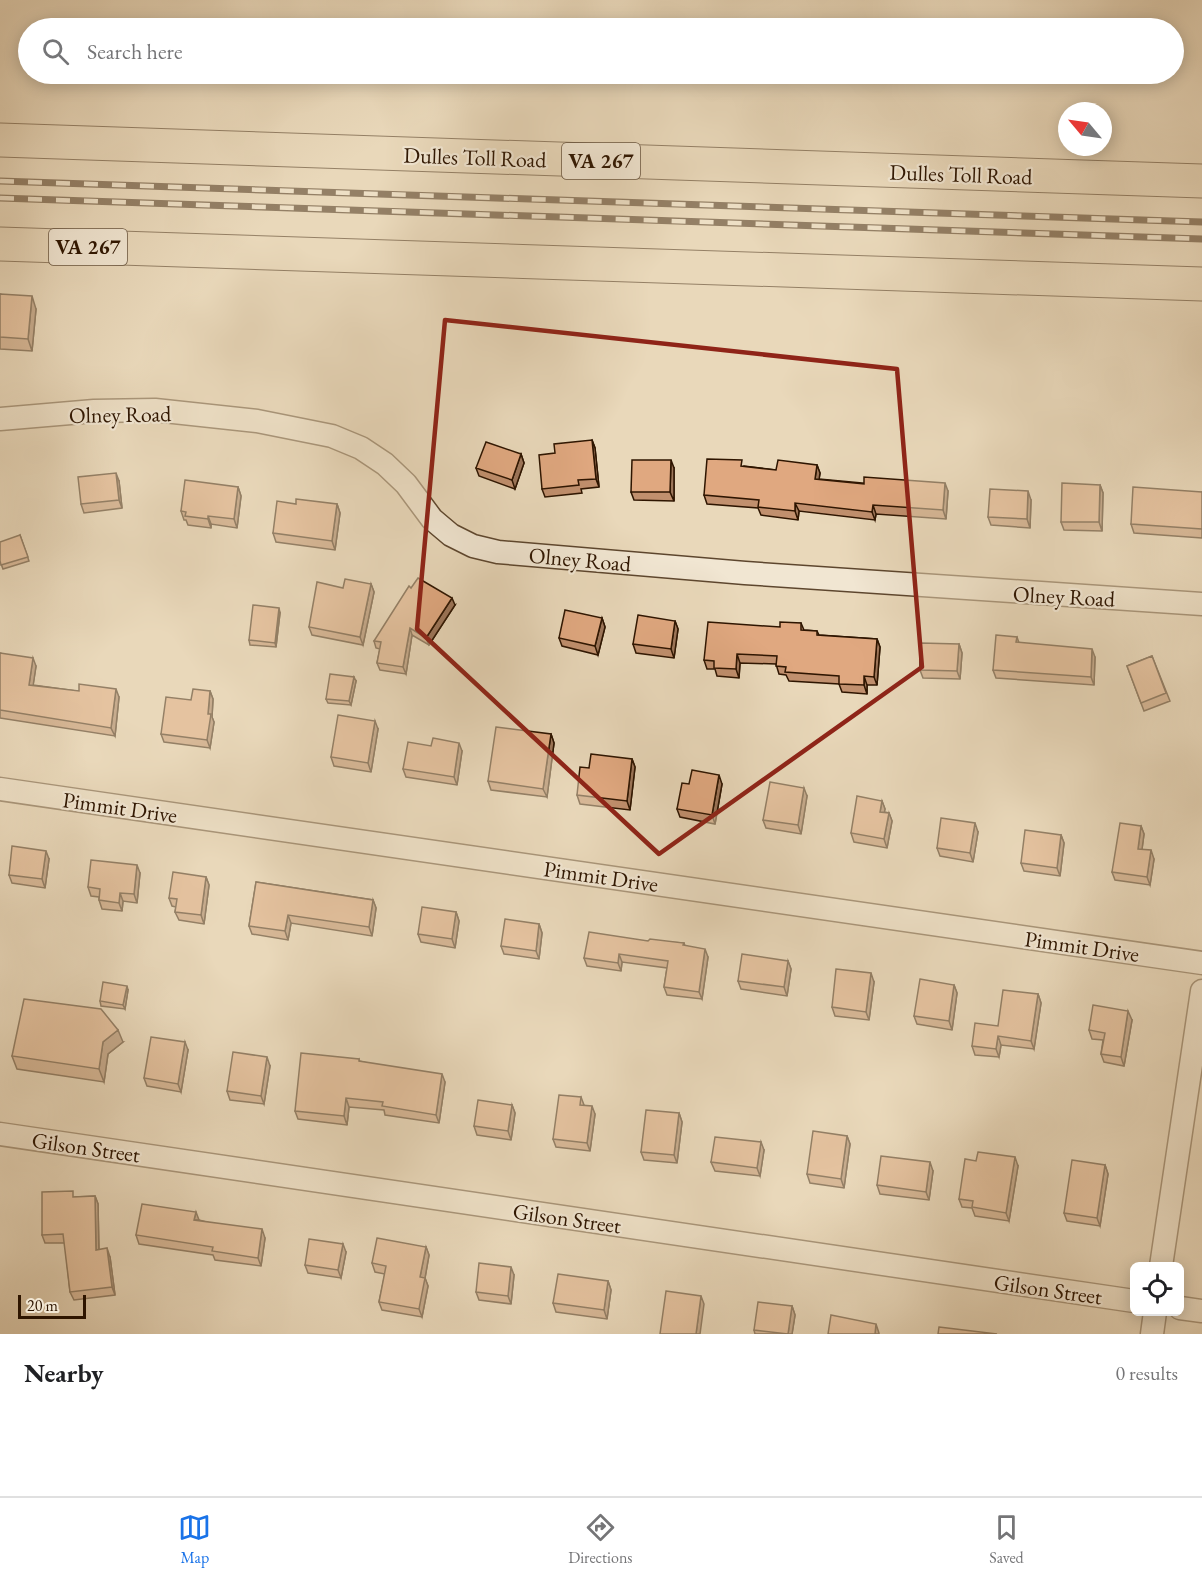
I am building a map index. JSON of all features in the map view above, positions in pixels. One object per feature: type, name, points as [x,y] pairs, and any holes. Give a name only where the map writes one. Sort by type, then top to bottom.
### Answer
[{"type":"highway","name":"Dulles Toll Road","points":[[0,140],[1202,181]]},
{"type":"highway","name":"VA 267","points":[[0,244],[1202,284]]},
{"type":"street","name":"Olney Road","points":[[0,419],[94,411],[155,410],[257,421],[332,436],[361,448],[385,464],[406,484],[432,519],[452,535],[473,546],[498,552],[803,578],[1202,604]]},
{"type":"street","name":"Pimmit Drive","points":[[0,789],[1202,963]]},
{"type":"street","points":[[1162,1262],[1202,992]]},
{"type":"street","name":"Gilson Street","points":[[0,1134],[1130,1300]]},
{"type":"street","points":[[1184,1309],[1202,1311]]},
{"type":"street","points":[[1152,1334],[1154,1316]]},
{"type":"highlighted area","points":[[445,320],[897,369],[922,667],[659,854],[417,629]]},
{"type":"building","points":[[0,294],[32,296],[28,339],[0,337]]},
{"type":"building","points":[[592,440],[596,479],[578,480],[579,485],[542,489],[539,455],[555,453],[554,444]]},
{"type":"building","points":[[486,442],[521,454],[512,480],[476,468]]},
{"type":"building","points":[[707,459],[742,460],[741,466],[776,470],[778,460],[817,465],[815,479],[864,484],[864,477],[945,483],[943,510],[873,505],[872,512],[795,503],[795,511],[758,507],[759,500],[704,495]]},
{"type":"building","points":[[632,460],[671,460],[670,492],[631,492]]},
{"type":"building","points":[[116,473],[119,500],[81,504],[78,477]]},
{"type":"building","points":[[185,480],[238,487],[234,519],[185,516],[186,512],[181,511]]},
{"type":"building","points":[[1062,483],[1100,485],[1099,522],[1061,522]]},
{"type":"building","points":[[1133,487],[1202,492],[1202,529],[1131,524]]},
{"type":"building","points":[[990,489],[1028,491],[1027,519],[988,517]]},
{"type":"building","points":[[296,499],[337,504],[332,541],[273,533],[277,501],[296,504]]},
{"type":"building","points":[[20,535],[28,557],[1,565],[0,542]]},
{"type":"building","points":[[418,578],[452,598],[426,638],[410,628],[403,667],[377,663],[381,642],[374,641],[409,586],[411,588]]},
{"type":"building","points":[[345,579],[371,584],[360,637],[309,627],[317,582],[343,588]]},
{"type":"building","points":[[253,605],[279,608],[275,643],[249,640]]},
{"type":"building","points":[[565,610],[602,618],[595,646],[559,638]]},
{"type":"building","points":[[638,615],[675,621],[671,649],[633,644]]},
{"type":"building","points":[[708,622],[780,627],[780,622],[801,623],[801,630],[817,631],[817,635],[877,639],[874,677],[864,676],[864,685],[839,684],[839,676],[785,672],[786,667],[776,666],[777,656],[737,654],[736,669],[714,668],[714,661],[704,660]]},
{"type":"building","points":[[996,635],[1017,637],[1016,642],[1092,649],[1091,677],[993,670]]},
{"type":"building","points":[[920,643],[959,644],[957,671],[920,670]]},
{"type":"building","points":[[0,653],[33,658],[29,685],[79,691],[79,684],[116,689],[111,728],[0,710]]},
{"type":"building","points":[[1152,656],[1166,693],[1141,703],[1127,666]]},
{"type":"building","points":[[330,674],[354,677],[349,701],[326,699]]},
{"type":"building","points":[[193,689],[210,691],[208,714],[211,714],[207,740],[161,734],[166,697],[191,700]]},
{"type":"building","points":[[338,715],[375,721],[368,763],[331,757]]},
{"type":"building","points":[[496,727],[551,734],[543,789],[488,781]]},
{"type":"building","points":[[433,738],[459,743],[454,777],[403,769],[408,742],[431,746]]},
{"type":"building","points":[[591,754],[632,759],[627,801],[577,795],[580,767],[589,768]]},
{"type":"building","points":[[692,770],[719,775],[712,815],[677,809],[682,783],[689,784]]},
{"type":"building","points":[[770,782],[804,788],[798,825],[763,820]]},
{"type":"building","points":[[857,796],[882,801],[880,812],[889,813],[884,839],[851,833]]},
{"type":"building","points":[[941,818],[975,823],[970,853],[937,848]]},
{"type":"building","points":[[1120,823],[1141,826],[1138,849],[1151,850],[1147,877],[1112,872]]},
{"type":"building","points":[[1025,830],[1061,835],[1057,868],[1021,863]]},
{"type":"building","points":[[12,846],[46,851],[42,879],[9,875]]},
{"type":"building","points":[[91,860],[137,865],[134,894],[120,893],[119,903],[99,900],[100,889],[88,887]]},
{"type":"building","points":[[173,872],[206,877],[201,915],[175,912],[177,899],[169,898]]},
{"type":"building","points":[[256,882],[373,900],[369,927],[288,915],[285,931],[249,926]]},
{"type":"building","points":[[422,907],[456,912],[452,939],[418,934]]},
{"type":"building","points":[[505,919],[539,924],[536,951],[501,946]]},
{"type":"building","points":[[589,932],[648,941],[650,939],[684,943],[683,945],[705,949],[699,992],[664,987],[668,961],[619,954],[618,963],[584,958]]},
{"type":"building","points":[[742,954],[788,961],[784,987],[738,981]]},
{"type":"building","points":[[836,969],[871,973],[866,1012],[832,1007]]},
{"type":"building","points":[[920,979],[954,985],[949,1021],[914,1016]]},
{"type":"building","points":[[103,982],[127,986],[123,1005],[100,1001]]},
{"type":"building","points":[[1003,990],[1038,994],[1031,1041],[998,1036],[996,1049],[972,1046],[975,1023],[998,1026]]},
{"type":"building","points":[[24,999],[101,1009],[118,1030],[103,1042],[99,1069],[12,1056]]},
{"type":"building","points":[[1093,1005],[1128,1011],[1121,1057],[1101,1054],[1105,1033],[1089,1030]]},
{"type":"building","points":[[151,1037],[185,1042],[178,1084],[144,1078]]},
{"type":"building","points":[[233,1052],[267,1057],[261,1096],[227,1091]]},
{"type":"building","points":[[301,1053],[359,1059],[359,1061],[442,1074],[436,1115],[382,1106],[383,1102],[346,1098],[344,1116],[295,1111]]},
{"type":"building","points":[[559,1095],[581,1097],[580,1105],[592,1106],[587,1143],[553,1139]]},
{"type":"building","points":[[478,1100],[512,1105],[508,1131],[474,1126]]},
{"type":"building","points":[[646,1110],[679,1113],[674,1155],[641,1152]]},
{"type":"building","points":[[813,1131],[847,1136],[841,1179],[807,1174]]},
{"type":"building","points":[[715,1137],[761,1142],[757,1168],[711,1162]]},
{"type":"building","points":[[978,1152],[1015,1157],[1006,1213],[972,1207],[973,1201],[959,1199],[965,1159],[976,1161]]},
{"type":"building","points":[[881,1156],[930,1162],[926,1192],[877,1185]]},
{"type":"building","points":[[1072,1160],[1105,1165],[1097,1218],[1064,1213]]},
{"type":"building","points":[[73,1191],[73,1197],[95,1196],[96,1250],[107,1248],[112,1287],[70,1292],[63,1234],[42,1235],[42,1192]]},
{"type":"building","points":[[142,1204],[196,1212],[194,1220],[262,1229],[258,1258],[212,1251],[213,1247],[136,1235]]},
{"type":"building","points":[[377,1238],[426,1247],[420,1277],[425,1278],[419,1309],[379,1302],[386,1266],[372,1263]]},
{"type":"building","points":[[309,1239],[343,1244],[338,1270],[305,1265]]},
{"type":"building","points":[[479,1263],[511,1267],[508,1296],[476,1292]]},
{"type":"building","points":[[558,1274],[608,1281],[604,1310],[553,1303]]},
{"type":"building","points":[[666,1291],[701,1296],[696,1334],[660,1334]]},
{"type":"building","points":[[758,1302],[792,1306],[788,1334],[754,1330]]},
{"type":"building","points":[[831,1315],[876,1324],[875,1334],[828,1334]]},
{"type":"building","points":[[939,1327],[997,1334],[938,1334]]},
{"type":"railway","points":[[0,181],[1202,222]]},
{"type":"railway","points":[[0,198],[1202,239]]}]
